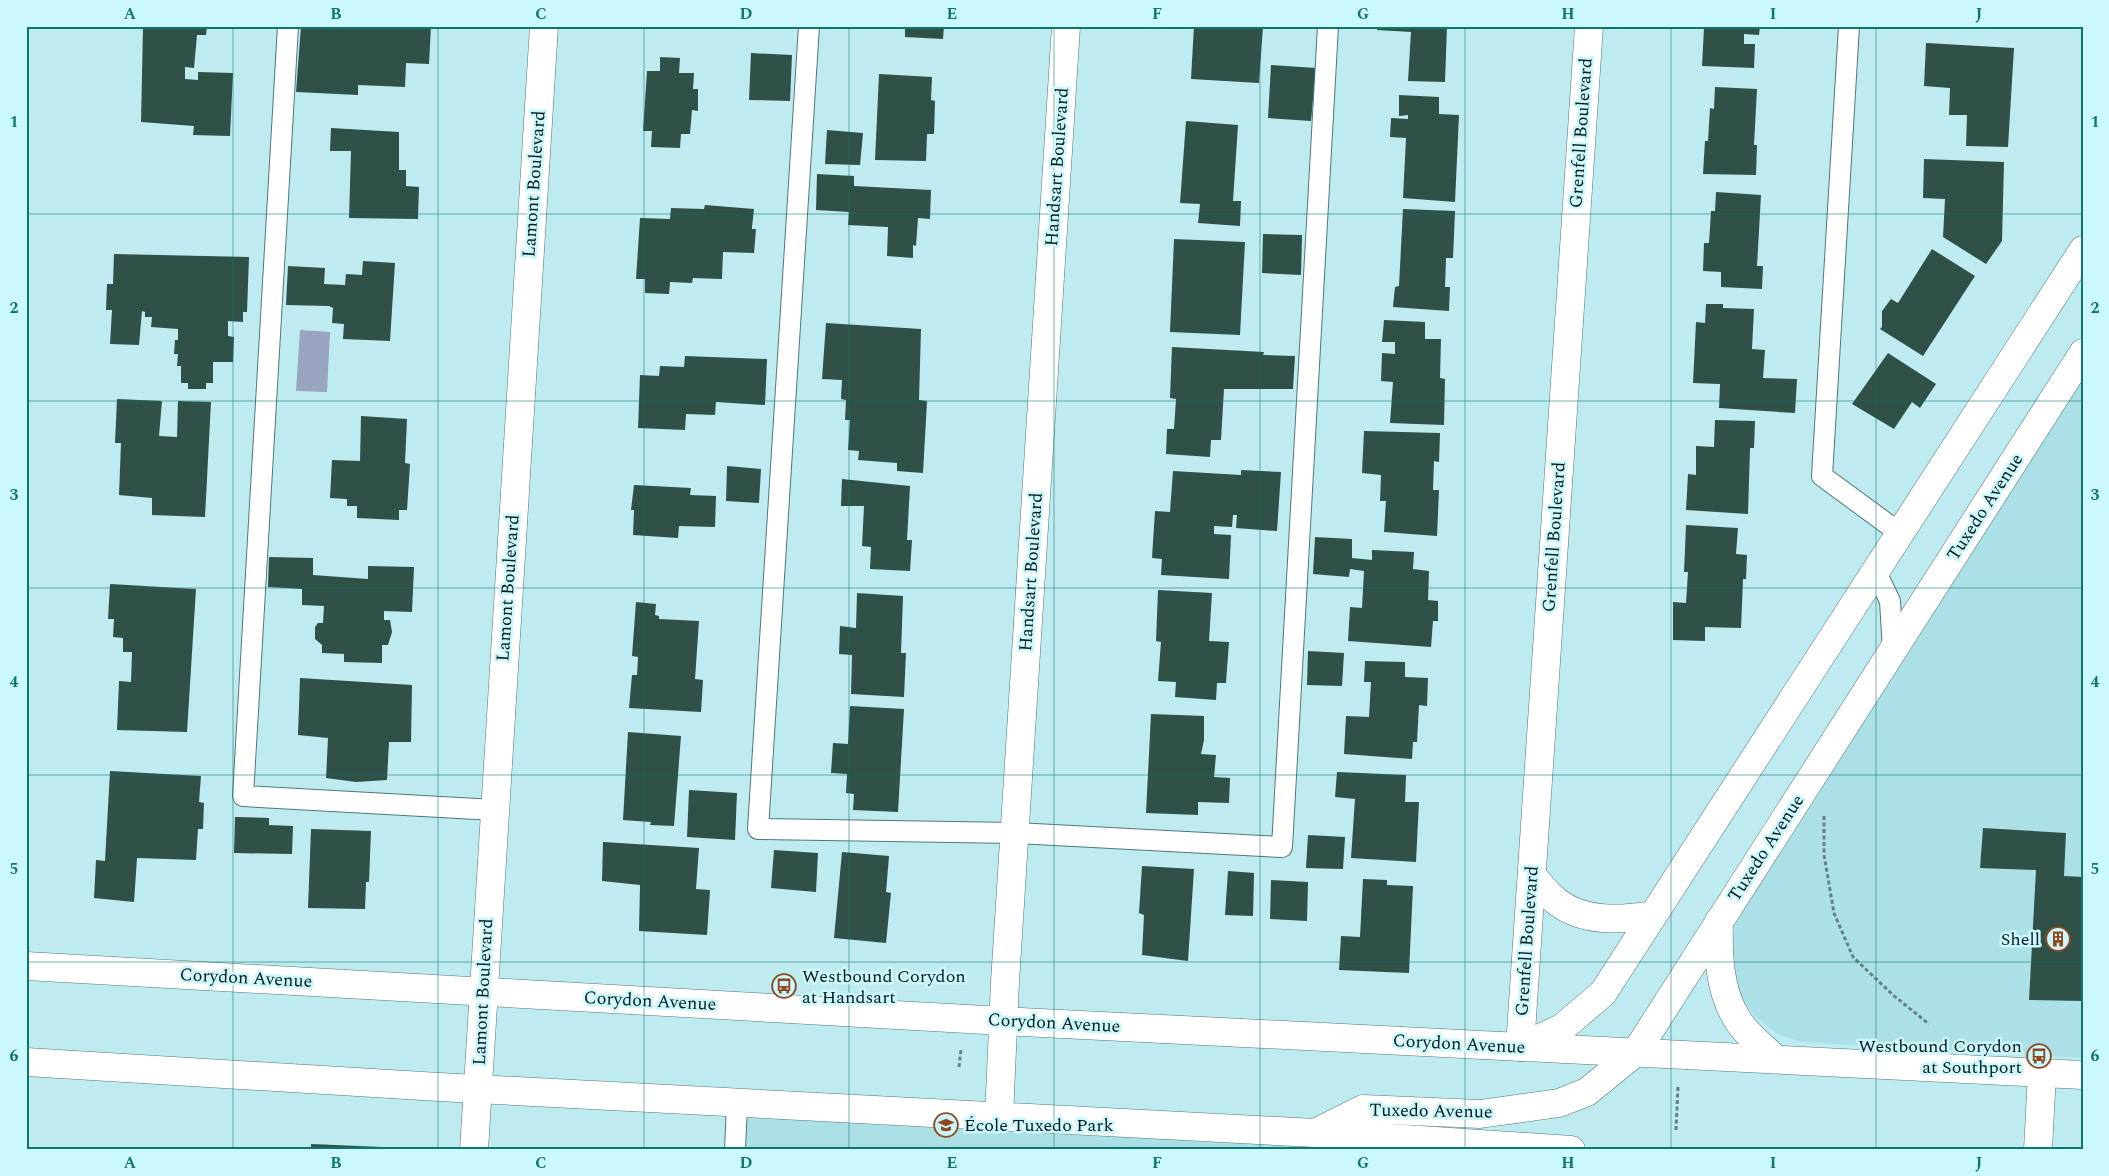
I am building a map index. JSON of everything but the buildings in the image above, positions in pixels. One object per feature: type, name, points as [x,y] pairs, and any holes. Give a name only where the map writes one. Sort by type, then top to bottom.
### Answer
[{"type":"main road","name":"Lamont Boulevard","points":[[474,1150],[544,26]]},
{"type":"main road","name":"Handsart Boulevard","points":[[999,1117],[1003,1020],[1066,26]]},
{"type":"main road","name":"Grenfell Boulevard","points":[[1520,1047],[1588,26]]},
{"type":"main road","points":[[1520,1047],[1562,1028],[1603,993],[2083,250]]},
{"type":"main road","name":"Tuxedo Avenue","points":[[1315,1134],[1363,1109],[1480,1114],[1559,1103],[1587,1092],[1636,1052],[2083,353]]},
{"type":"main road","points":[[1532,876],[1556,902],[1578,912],[1623,920],[1653,915]]},
{"type":"main road","points":[[1719,921],[1718,956],[1726,996],[1737,1019],[1774,1059]]},
{"type":"main road","name":"Corydon Avenue","points":[[26,966],[1003,1020],[2083,1075]]},
{"type":"main road","points":[[26,1062],[478,1090],[1315,1134],[1513,1148],[1571,1150]]},
{"type":"main road","points":[[2038,1150],[2042,1073]]},
{"type":"lane","points":[[288,26],[243,796],[494,810]]},
{"type":"lane","points":[[809,26],[758,829],[1015,833],[1282,847],[1328,26]]},
{"type":"lane","points":[[1849,26],[1822,476],[1901,534]]},
{"type":"lane","points":[[1876,572],[1890,601],[1892,651]]},
{"type":"lane","points":[[735,1150],[737,1103]]},
{"type":"path","points":[[1824,808],[1824,855],[1834,913],[1853,958],[1893,995],[1929,1024]]},
{"type":"path","points":[[1676,1130],[1678,1080]]},
{"type":"shaded area","points":[[300,330],[330,332],[327,392],[296,391]]},
{"type":"shaded area","points":[[2083,353],[2083,1058],[1802,1042],[1777,1034],[1756,1017],[1740,996],[1731,971],[1730,944],[1737,919]]},
{"type":"shaded area","name":"École Tuxedo Park","points":[[737,1103],[1513,1150],[735,1150]]},
{"type":"place","name":"Shell","points":[[2058,939]]},
{"type":"place","name":"Westbound Corydon at Handsart","points":[[784,986]]},
{"type":"place","name":"Westbound Corydon at Southport","points":[[2039,1056]]},
{"type":"place","name":"École Tuxedo Park","points":[[946,1125]]}]
